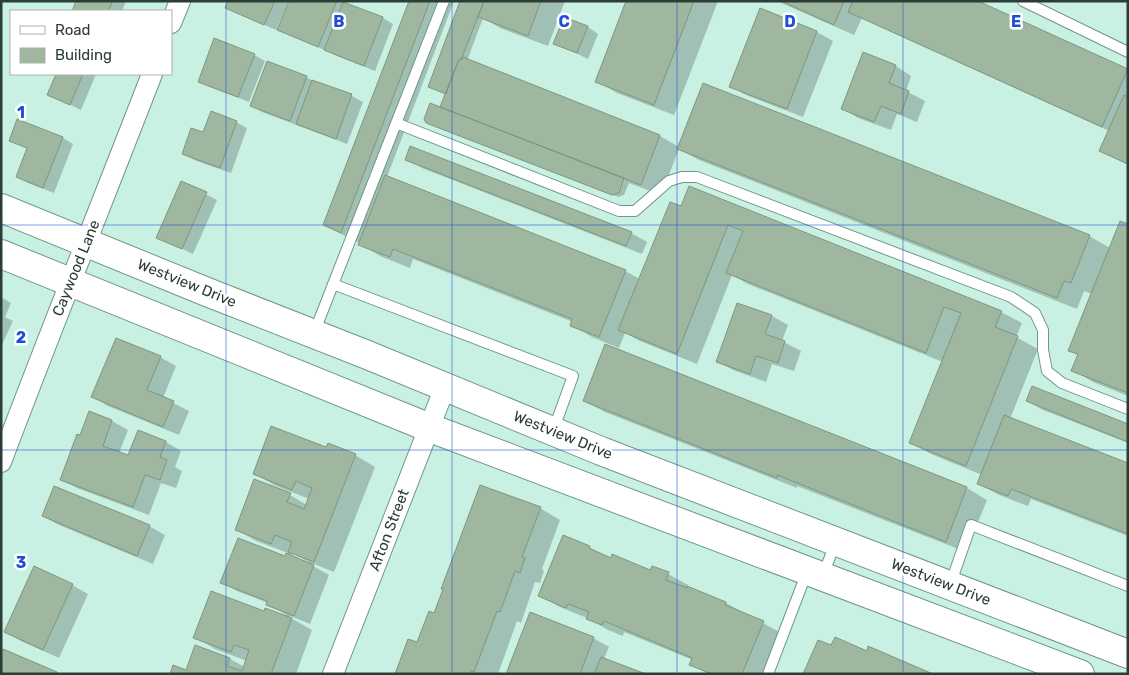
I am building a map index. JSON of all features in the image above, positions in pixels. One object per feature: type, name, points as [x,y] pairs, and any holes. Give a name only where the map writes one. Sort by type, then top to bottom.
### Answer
[{"type":"main road","name":"Westview Drive","points":[[1,208],[446,386],[553,431],[1128,654]]},
{"type":"main road","points":[[1,254],[430,428],[815,572],[1080,674]]},
{"type":"street","points":[[172,21],[180,1]]},
{"type":"street","name":"Caywood Lane","points":[[1,462],[69,282],[87,242],[152,75]]},
{"type":"street","name":"Afton Street","points":[[333,674],[446,386]]},
{"type":"lane","points":[[313,334],[444,1]]},
{"type":"lane","points":[[1023,1],[1128,52]]},
{"type":"lane","points":[[396,123],[619,211],[636,211],[669,181],[682,177],[696,177],[1011,297],[1035,313],[1043,330],[1043,350],[1047,371],[1062,383],[1128,409]]},
{"type":"lane","points":[[333,284],[573,376],[553,431]]},
{"type":"lane","points":[[950,585],[971,525],[1128,586]]},
{"type":"lane","points":[[768,674],[815,572],[836,542]]},
{"type":"building","points":[[76,1],[113,1],[108,10],[72,10]]},
{"type":"building","points":[[228,1],[275,1],[264,25],[225,8]]},
{"type":"building","points":[[289,1],[337,1],[318,47],[277,30]]},
{"type":"building","points":[[409,1],[430,1],[341,233],[323,225]]},
{"type":"building","points":[[460,1],[484,1],[446,94],[428,87]]},
{"type":"building","points":[[484,1],[541,1],[528,36],[478,17]]},
{"type":"building","points":[[626,1],[694,1],[654,105],[595,82]]},
{"type":"building","points":[[781,1],[844,1],[834,25]]},
{"type":"building","points":[[853,1],[978,1],[1128,69],[1102,127],[848,12]]},
{"type":"building","points":[[343,2],[383,17],[364,66],[324,50]]},
{"type":"building","points":[[760,8],[817,31],[787,109],[729,87]]},
{"type":"building","points":[[564,17],[588,26],[577,53],[553,44]]},
{"type":"building","points":[[214,38],[255,54],[238,97],[198,82]]},
{"type":"building","points":[[863,52],[896,65],[889,83],[909,91],[901,114],[881,106],[874,122],[841,109]]},
{"type":"building","points":[[463,57],[660,135],[641,185],[440,107],[459,59],[461,60]]},
{"type":"building","points":[[267,61],[307,76],[290,121],[250,106]]},
{"type":"building","points":[[56,75],[83,75],[70,105],[47,95]]},
{"type":"building","points":[[312,80],[352,94],[336,139],[296,124]]},
{"type":"building","points":[[703,83],[1090,235],[1071,283],[1064,281],[1057,298],[677,149]]},
{"type":"building","points":[[1124,95],[1128,97],[1128,164],[1099,151]]},
{"type":"building","points":[[430,103],[624,178],[619,193],[612,195],[426,123],[424,119]]},
{"type":"building","points":[[211,111],[237,121],[220,168],[182,154],[191,128],[203,132]]},
{"type":"building","points":[[17,119],[63,137],[43,188],[16,177],[27,148],[9,141]]},
{"type":"building","points":[[410,146],[632,232],[626,246],[405,160]]},
{"type":"building","points":[[385,175],[626,270],[599,337],[570,326],[572,319],[393,249],[390,257],[358,245]]},
{"type":"building","points":[[181,181],[207,192],[182,249],[156,238]]},
{"type":"building","points":[[689,186],[1002,311],[995,327],[1018,336],[966,466],[909,443],[961,313],[944,307],[926,353],[726,273],[743,231],[728,225],[677,354],[618,330],[670,202],[681,206]]},
{"type":"building","points":[[1120,221],[1128,224],[1128,393],[1071,371],[1078,354],[1068,351]]},
{"type":"building","points":[[737,303],[772,315],[765,334],[785,341],[778,363],[756,356],[750,374],[716,362]]},
{"type":"building","points":[[116,338],[161,356],[147,390],[174,401],[163,427],[91,397]]},
{"type":"building","points":[[605,344],[967,487],[946,542],[777,475],[777,478],[583,401]]},
{"type":"building","points":[[1032,386],[1128,424],[1128,442],[1026,401]]},
{"type":"building","points":[[89,411],[112,420],[103,446],[128,455],[138,430],[166,441],[160,457],[167,460],[160,480],[145,475],[133,507],[60,480],[77,434],[80,435]]},
{"type":"building","points":[[1004,415],[1128,463],[1128,534],[1011,489],[1008,496],[977,484]]},
{"type":"building","points":[[271,426],[326,447],[328,443],[356,454],[314,562],[288,552],[292,542],[275,535],[271,544],[235,530],[254,479],[291,493],[287,502],[304,509],[312,488],[296,481],[292,490],[253,474]]},
{"type":"building","points":[[480,485],[541,507],[522,557],[525,558],[520,573],[515,571],[500,612],[497,611],[474,672],[471,671],[470,674],[395,674],[408,639],[417,642],[429,611],[434,613],[443,589],[441,589]]},
{"type":"building","points":[[54,486],[150,525],[137,556],[42,516]]},
{"type":"building","points":[[563,535],[590,546],[589,548],[611,558],[612,554],[650,570],[652,566],[669,572],[666,580],[687,588],[687,586],[726,602],[725,605],[764,621],[742,674],[712,674],[689,665],[692,658],[604,621],[602,625],[586,619],[589,612],[568,604],[566,608],[538,596]]},
{"type":"building","points":[[238,538],[285,556],[286,553],[314,565],[294,616],[266,605],[267,601],[220,583]]},
{"type":"building","points":[[34,566],[73,584],[43,650],[4,632]]},
{"type":"building","points":[[211,591],[264,611],[265,608],[292,618],[271,674],[170,674],[173,665],[186,670],[195,645],[230,658],[227,666],[242,671],[249,650],[234,645],[231,652],[193,638]]},
{"type":"building","points":[[530,612],[594,637],[580,674],[506,674]]},
{"type":"building","points":[[835,637],[867,651],[868,646],[933,674],[803,674],[818,640],[831,645]]},
{"type":"building","points":[[3,649],[57,672],[56,674],[1,674],[1,652]]},
{"type":"building","points":[[601,657],[646,674],[594,674]]}]
